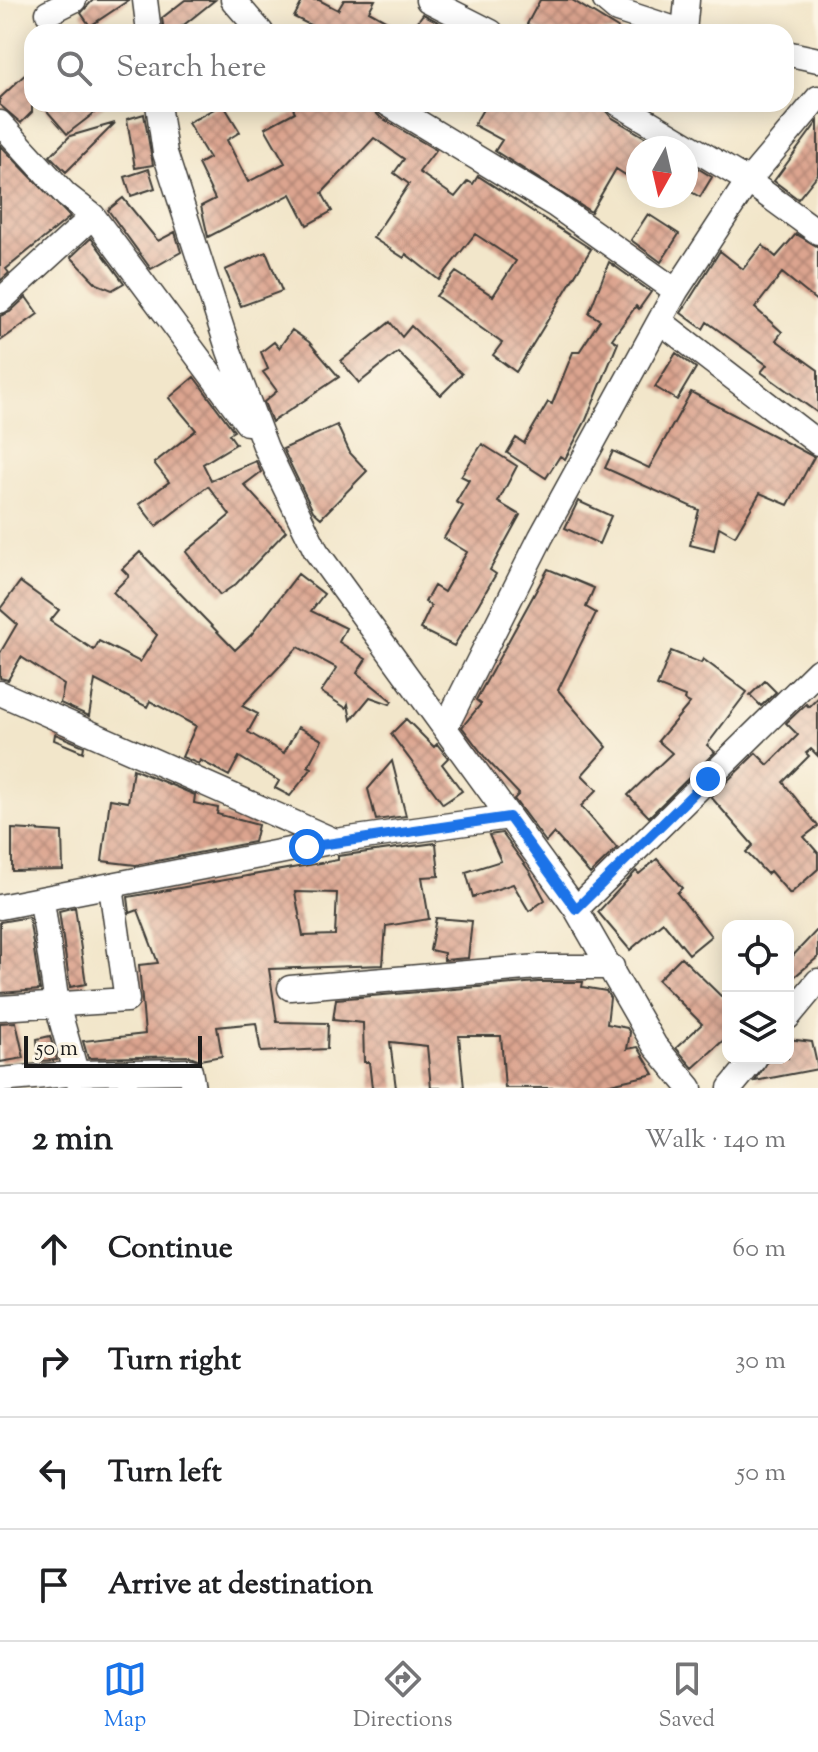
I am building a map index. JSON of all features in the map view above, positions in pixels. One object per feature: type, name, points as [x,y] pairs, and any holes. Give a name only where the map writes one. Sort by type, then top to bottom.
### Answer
[{"type":"street","points":[[48,13],[74,0]]},
{"type":"street","points":[[145,0],[148,24]]},
{"type":"street","points":[[233,0],[254,24]]},
{"type":"street","points":[[428,0],[475,24]]},
{"type":"street","points":[[605,0],[617,10],[660,24]]},
{"type":"street","points":[[685,24],[687,0]]},
{"type":"street","points":[[794,55],[818,60]]},
{"type":"street","points":[[445,728],[541,537],[676,291],[748,181],[818,98]]},
{"type":"street","points":[[159,112],[165,153],[229,351],[266,448],[316,551],[576,909],[655,1046],[690,1088]]},
{"type":"street","points":[[401,112],[555,205],[676,291]]},
{"type":"street","points":[[632,112],[748,181],[818,232]]},
{"type":"street","points":[[1,126],[66,195],[93,216],[266,448]]},
{"type":"street","points":[[0,301],[93,216]]},
{"type":"street","points":[[661,322],[818,443]]},
{"type":"street","points":[[576,909],[818,671]]},
{"type":"street","points":[[0,693],[335,841]]},
{"type":"street","points":[[0,907],[335,841],[509,817]]},
{"type":"street","points":[[0,1008],[127,1000],[111,887]]},
{"type":"street","points":[[42,901],[57,1005],[80,1080]]},
{"type":"street","points":[[290,988],[538,967],[612,967]]},
{"type":"street","points":[[794,1010],[818,981]]},
{"type":"street","points":[[730,1088],[750,1064]]},
{"type":"street","points":[[0,1080],[80,1080],[190,1071],[193,1088]]},
{"type":"building","points":[[93,0],[129,0],[93,24],[89,24],[81,13]]},
{"type":"building","points":[[185,0],[215,0],[185,24],[163,24],[162,18]]},
{"type":"building","points":[[303,0],[319,0],[338,10],[344,0],[375,0],[369,11],[393,24],[308,24],[294,17]]},
{"type":"building","points":[[540,0],[572,0],[611,24],[527,24]]},
{"type":"building","points":[[423,14],[442,24],[416,24]]},
{"type":"building","points":[[24,76],[24,112],[32,112],[21,123],[0,105],[0,98]]},
{"type":"building","points":[[48,112],[96,112],[67,134]]},
{"type":"building","points":[[208,112],[228,112],[240,132],[227,140],[248,182],[285,163],[265,128],[295,112],[375,112],[436,150],[419,172],[455,197],[468,181],[473,184],[478,176],[591,249],[516,372],[493,355],[502,343],[436,296],[456,272],[493,296],[516,261],[475,234],[439,280],[406,254],[404,258],[373,238],[409,184],[394,173],[404,159],[374,138],[322,193],[332,211],[307,225],[291,194],[208,237],[201,206],[215,199],[198,164],[209,158],[188,123]]},
{"type":"building","points":[[481,112],[607,112],[643,136],[626,136],[626,175],[616,169],[591,212],[495,151],[502,140],[474,125]]},
{"type":"building","points":[[144,114],[153,165],[135,168],[127,119]]},
{"type":"building","points":[[818,121],[818,174],[798,199],[774,181]]},
{"type":"building","points":[[115,123],[66,172],[50,156],[70,136]]},
{"type":"building","points":[[0,145],[70,217],[6,269],[9,273],[0,281]]},
{"type":"building","points":[[698,168],[712,177],[698,196]]},
{"type":"building","points":[[149,169],[155,188],[131,196],[125,177]]},
{"type":"building","points":[[123,198],[158,241],[175,232],[181,252],[151,269],[108,210]]},
{"type":"building","points":[[648,214],[679,234],[661,262],[631,240]]},
{"type":"building","points":[[796,234],[818,247],[818,302],[782,273],[755,308],[782,332],[776,340],[818,370],[818,413],[761,372],[767,365],[707,322],[703,329],[681,313],[720,251],[743,269],[762,245],[776,257]]},
{"type":"building","points":[[91,238],[124,283],[112,290],[97,284],[71,257]]},
{"type":"building","points":[[266,252],[282,291],[241,306],[225,270]]},
{"type":"building","points":[[609,262],[651,292],[639,309],[636,306],[612,339],[618,343],[586,420],[565,459],[560,456],[546,478],[507,453],[516,438],[524,443],[548,402],[552,404],[573,352],[579,352],[600,320],[589,313]]},
{"type":"building","points":[[26,297],[38,314],[0,341],[0,316],[10,312]]},
{"type":"building","points":[[390,322],[402,337],[411,326],[462,374],[441,395],[398,352],[359,383],[341,361]]},
{"type":"building","points":[[292,330],[309,342],[339,377],[272,422],[264,402],[277,391],[263,372],[268,369],[261,352],[274,342],[279,348]]},
{"type":"building","points":[[676,353],[696,368],[677,400],[655,387]]},
{"type":"building","points":[[194,377],[234,431],[229,434],[236,444],[203,464],[211,480],[256,461],[261,472],[244,485],[286,531],[236,584],[220,595],[186,552],[230,515],[208,486],[156,526],[139,504],[169,482],[154,463],[196,430],[169,398]]},
{"type":"building","points":[[691,392],[814,457],[788,505],[760,493],[735,536],[719,527],[714,551],[690,545],[699,510],[605,468],[613,451],[649,468]]},
{"type":"building","points":[[337,425],[350,453],[367,471],[321,518],[313,511],[283,449]]},
{"type":"building","points":[[482,444],[517,466],[498,502],[520,515],[490,570],[496,574],[454,646],[420,629],[431,606],[425,602],[434,586],[444,592],[467,552],[444,538],[463,506],[456,502],[469,480],[461,476]]},
{"type":"building","points":[[578,501],[611,516],[599,544],[565,528]]},
{"type":"building","points":[[140,552],[235,650],[251,635],[298,574],[324,594],[311,611],[346,628],[339,642],[366,659],[357,673],[392,701],[390,704],[370,697],[351,720],[348,704],[346,708],[321,692],[337,668],[298,647],[242,706],[258,714],[248,732],[284,753],[298,727],[322,740],[308,766],[312,768],[290,796],[275,788],[279,781],[239,757],[229,776],[200,760],[199,764],[182,757],[196,726],[150,701],[147,707],[95,680],[89,716],[60,703],[64,685],[21,657],[8,680],[0,678],[0,653],[17,624],[0,609],[20,582],[59,610],[50,621],[94,650],[99,641],[140,662],[157,635],[113,592],[129,576],[122,569]]},
{"type":"building","points":[[548,569],[594,588],[586,607],[596,613],[558,690],[607,747],[582,775],[597,790],[581,806],[617,848],[590,874],[554,833],[546,842],[514,799],[519,794],[462,727],[481,704],[476,700]]},
{"type":"building","points":[[671,651],[701,663],[703,659],[747,692],[707,745],[715,752],[649,817],[628,795],[672,753],[658,741],[690,703],[684,700],[685,697],[657,686]]},
{"type":"building","points":[[765,681],[776,692],[761,706],[750,695]]},
{"type":"building","points":[[818,698],[818,756],[811,749],[806,753],[809,756],[783,782],[818,826],[804,837],[818,853],[818,869],[790,894],[770,871],[767,874],[746,852],[753,845],[711,797],[756,753],[768,765],[798,735],[786,723],[806,704],[809,707]]},
{"type":"building","points":[[406,719],[434,747],[437,744],[448,758],[442,764],[462,791],[443,804],[391,734]]},
{"type":"building","points":[[55,734],[84,746],[83,752],[54,740]]},
{"type":"building","points":[[392,761],[406,816],[376,820],[368,789]]},
{"type":"building","points":[[133,769],[195,795],[194,803],[218,808],[217,814],[258,825],[254,842],[136,865],[102,861],[110,799],[128,802]]},
{"type":"building","points":[[12,829],[62,832],[63,870],[12,871]]},
{"type":"building","points":[[502,833],[530,872],[545,900],[529,911],[513,884],[473,897],[466,872],[501,861],[489,835]]},
{"type":"building","points":[[436,843],[439,876],[422,877],[429,919],[386,926],[383,965],[269,969],[277,1022],[328,1023],[327,1049],[261,1052],[256,1023],[217,1027],[222,1056],[200,1060],[190,1056],[88,1058],[83,1041],[145,1034],[139,965],[158,963],[138,910],[130,913],[128,897],[338,860],[338,856]],"holes":[[[295,892],[337,893],[335,935],[303,936]]]},
{"type":"building","points":[[657,859],[682,888],[677,893],[711,936],[689,954],[663,922],[630,950],[598,912],[636,871],[639,874]]},
{"type":"building","points":[[75,907],[86,984],[70,987],[59,911]]},
{"type":"building","points":[[29,917],[40,990],[0,993],[0,922]]},
{"type":"building","points":[[436,918],[472,921],[468,958],[444,960],[444,953],[430,950]]},
{"type":"building","points":[[818,929],[818,957],[794,977],[794,955]]},
{"type":"building","points":[[681,957],[722,997],[722,1041],[693,1068],[676,1048],[702,1024],[658,980]]},
{"type":"building","points":[[538,982],[583,982],[582,987],[606,991],[610,998],[607,1024],[627,1028],[630,1033],[627,1049],[638,1047],[654,1074],[606,1085],[606,1088],[505,1088],[501,1036],[459,1036],[464,1088],[431,1088],[427,1046],[390,1042],[396,1088],[372,1088],[369,1062],[364,1062],[363,1023],[333,1020],[336,999]]},
{"type":"building","points":[[16,1022],[24,1058],[0,1062],[0,1023]]},
{"type":"building","points":[[50,1036],[57,1060],[39,1061],[37,1039]]},
{"type":"building","points":[[794,1040],[812,1042],[818,1069],[755,1081],[766,1064],[794,1064]]},
{"type":"route","points":[[307,847],[509,817],[576,909],[708,779]]}]
